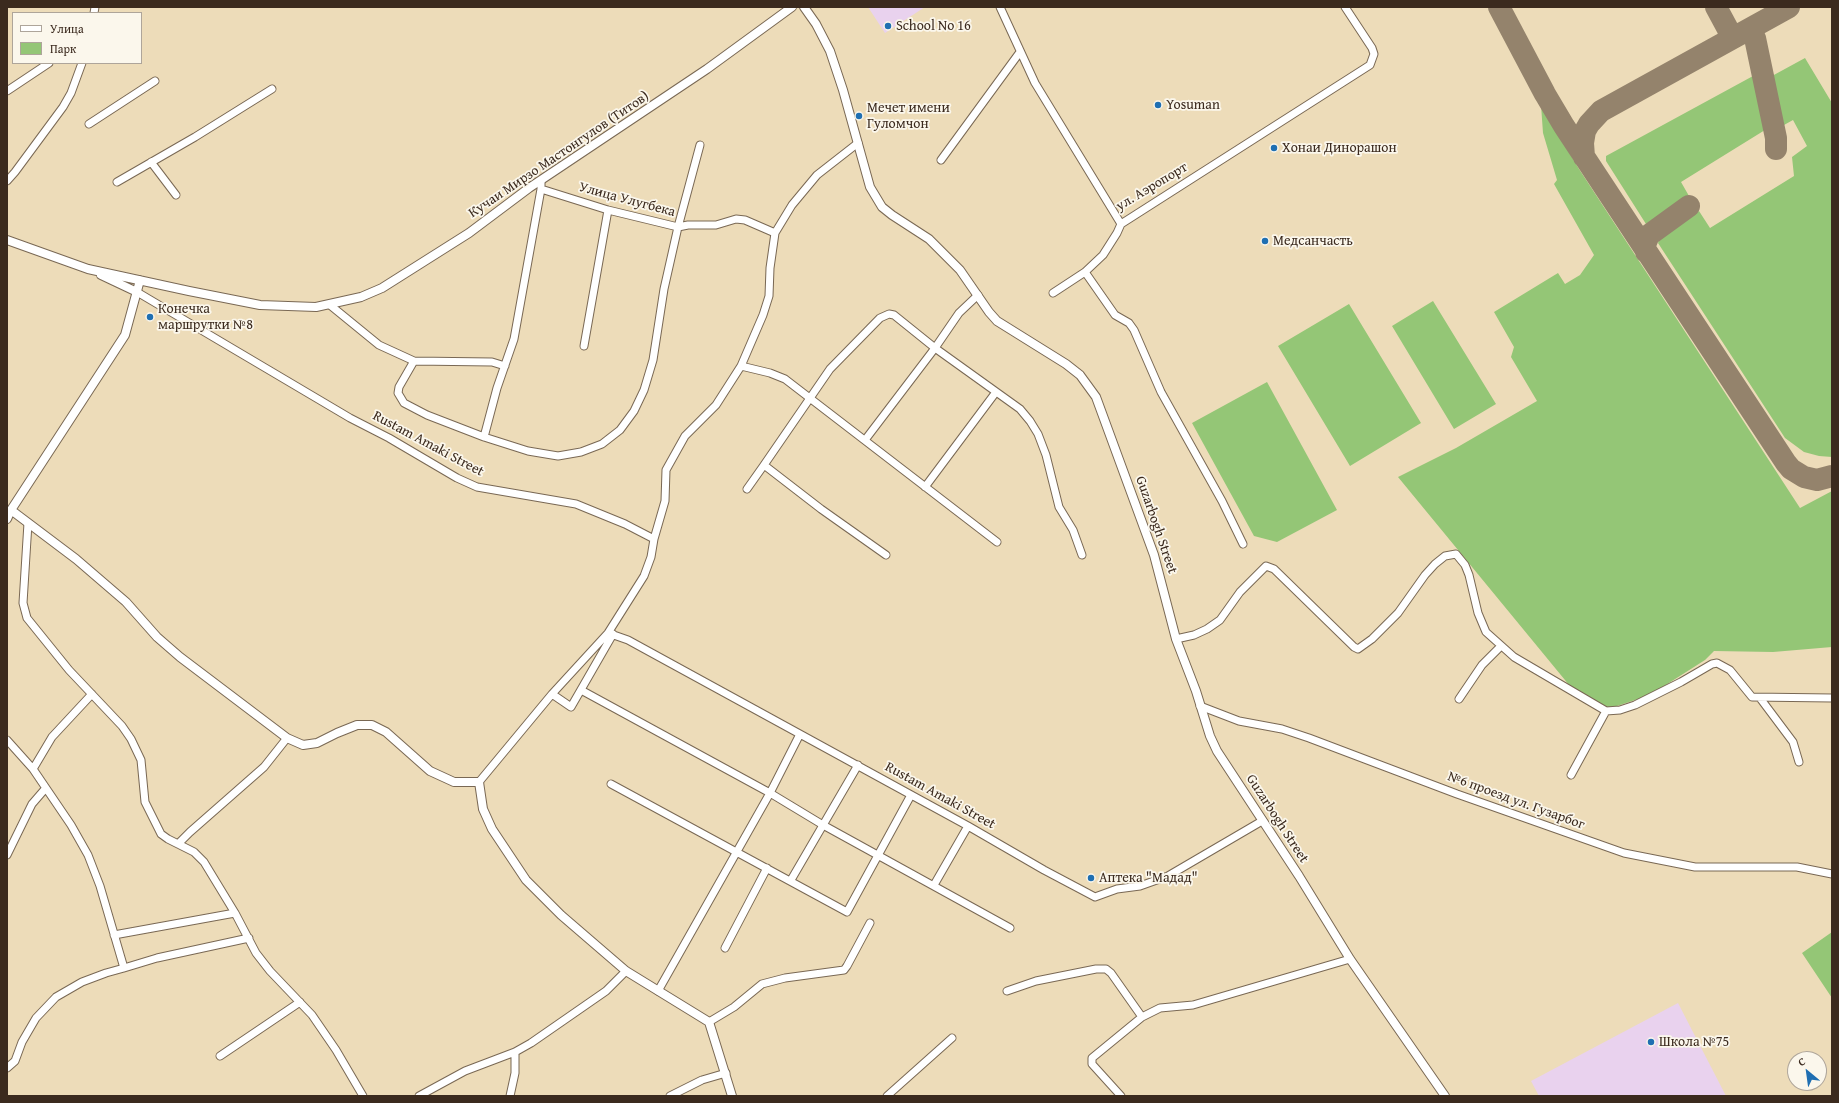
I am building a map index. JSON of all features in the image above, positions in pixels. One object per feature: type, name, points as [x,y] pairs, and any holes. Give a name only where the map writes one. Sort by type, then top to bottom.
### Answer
[{"type":"street","name":"Кучаи Мирзо Мастонгулов (Титов)","points":[[88,269],[260,305],[316,307],[361,297],[382,288],[541,185],[673,93],[792,7]]},
{"type":"street","name":"Guzarbogh Street","points":[[804,7],[816,24],[830,51],[843,90],[870,187],[882,207],[892,216],[929,239],[960,270],[997,321],[1066,364],[1080,375],[1096,397],[1154,555],[1176,639],[1210,736],[1217,751],[1299,876],[1350,959],[1445,1096]]},
{"type":"street","name":"ул. Аэропорт","points":[[1000,7],[1035,83],[1121,224],[1366,68],[1373,60],[1374,54],[1372,48],[1345,7]]},
{"type":"street","points":[[941,160],[1020,52]]},
{"type":"street","points":[[7,91],[48,64]]},
{"type":"street","points":[[7,181],[63,107],[71,93],[82,64]]},
{"type":"street","points":[[89,124],[155,81]]},
{"type":"street","points":[[117,182],[195,137],[272,89]]},
{"type":"street","points":[[552,694],[571,707],[610,633],[644,576],[651,557],[654,539],[665,500],[666,470],[685,436],[716,404],[742,366],[764,315],[769,296],[770,268],[775,233],[792,205],[817,175],[858,143]]},
{"type":"street","points":[[414,361],[400,387],[400,397],[404,403],[427,415],[484,437],[528,451],[558,456],[581,452],[602,444],[620,430],[634,411],[644,390],[654,360],[664,289],[678,227],[700,146]]},
{"type":"street","points":[[151,162],[176,195]]},
{"type":"street","name":"Улица Улугбека","points":[[541,185],[608,210],[678,227],[688,225],[716,225],[736,219],[744,220],[775,233]]},
{"type":"street","points":[[484,437],[515,331],[541,185]]},
{"type":"street","points":[[584,346],[608,210]]},
{"type":"street","points":[[1053,293],[1085,272],[1103,255],[1121,224]]},
{"type":"street","points":[[7,240],[88,269],[137,292]]},
{"type":"street","points":[[1085,272],[1115,315],[1129,323],[1134,330],[1161,392],[1222,501],[1243,544]]},
{"type":"street","points":[[7,518],[125,335],[140,280]]},
{"type":"street","name":"Rustam Amaki Street","points":[[137,292],[350,418],[389,438],[457,478],[477,487],[576,504],[625,524],[654,539]]},
{"type":"street","points":[[864,440],[935,348],[959,313],[978,294]]},
{"type":"street","points":[[330,305],[379,345],[414,361],[492,362],[505,366]]},
{"type":"street","points":[[747,489],[830,369],[870,327],[884,315],[894,315],[935,348],[1020,409],[1030,421],[1038,434],[1046,455],[1058,507],[1073,530],[1082,555]]},
{"type":"street","points":[[742,366],[770,373],[785,379],[997,542]]},
{"type":"street","points":[[925,487],[996,392]]},
{"type":"street","points":[[764,465],[821,509],[886,555]]},
{"type":"street","points":[[11,510],[76,559],[126,602],[157,637],[180,657],[288,738],[303,744],[317,743],[357,725],[372,725],[386,732],[430,771],[454,782],[479,782]]},
{"type":"street","points":[[28,523],[29,536],[23,603],[26,618],[122,726],[131,739],[141,760],[145,802],[161,834],[194,852],[204,862],[235,913],[256,953],[270,971],[312,1015],[336,1050],[363,1096]]},
{"type":"street","points":[[1176,639],[1194,635],[1207,629],[1220,620],[1240,592],[1266,566],[1274,569],[1354,647],[1358,649],[1372,639],[1398,613],[1425,575],[1435,564],[1445,556],[1456,554],[1464,565],[1482,624],[1486,632],[1514,657],[1606,711],[1620,710],[1635,705],[1681,682],[1712,664],[1717,663],[1730,670],[1752,697],[1832,698]]},
{"type":"street","points":[[610,633],[552,694],[479,782],[483,809],[492,829],[526,880],[561,915],[626,972],[709,1022],[732,1096]]},
{"type":"street","name":"Rustam Amaki Street","points":[[610,633],[858,765],[1044,870],[1095,897],[1118,890],[1140,886],[1168,876],[1262,821]]},
{"type":"street","points":[[1459,699],[1482,665],[1501,646]]},
{"type":"street","points":[[581,690],[770,793],[823,825],[1010,928]]},
{"type":"street","points":[[32,769],[52,737],[92,694]]},
{"type":"street","points":[[1760,698],[1794,742],[1798,762]]},
{"type":"street","name":"№6 проезд ул. Гузарбог","points":[[1200,706],[1239,721],[1282,729],[1309,738],[1457,794],[1624,853],[1696,867],[1797,867],[1832,874]]},
{"type":"street","points":[[1571,775],[1606,711]]},
{"type":"street","points":[[658,991],[770,793],[800,734]]},
{"type":"street","points":[[178,844],[264,767],[288,738]]},
{"type":"street","points":[[7,740],[32,769],[71,825],[88,855],[100,886],[124,968]]},
{"type":"street","points":[[791,880],[858,765]]},
{"type":"street","points":[[611,784],[791,880],[847,912],[911,794]]},
{"type":"street","points":[[7,855],[32,804],[45,789]]},
{"type":"street","points":[[934,885],[968,826]]},
{"type":"street","points":[[725,948],[767,868]]},
{"type":"street","points":[[114,935],[235,913]]},
{"type":"street","points":[[709,1022],[734,1007],[762,984],[785,978],[844,970],[870,923]]},
{"type":"street","points":[[7,1068],[15,1061],[22,1042],[36,1018],[56,997],[82,982],[106,972],[157,958],[249,938]]},
{"type":"street","points":[[1121,1096],[1092,1064],[1092,1058],[1142,1017],[1160,1008],[1193,1005],[1350,959]]},
{"type":"street","points":[[1007,991],[1036,981],[1096,969],[1106,970],[1111,973],[1142,1017]]},
{"type":"street","points":[[419,1096],[465,1071],[515,1052],[531,1043],[606,991],[626,972]]},
{"type":"street","points":[[220,1056],[300,1002]]},
{"type":"street","points":[[888,1096],[952,1038]]},
{"type":"street","points":[[510,1096],[515,1074],[515,1052]]},
{"type":"street","points":[[670,1096],[702,1080],[726,1073]]},
{"type":"shaded area","name":"School No 16","points":[[868,7],[925,7],[885,33]]},
{"type":"shaded area","name":"Школа №75","points":[[1678,1003],[1726,1096],[1539,1096],[1531,1081]]},
{"type":"green space","points":[[1805,58],[1832,103],[1832,457],[1819,456],[1804,452],[1785,438],[1658,243],[1660,238],[1699,211],[1710,228],[1794,176],[1792,157],[1807,146],[1793,120],[1784,125],[1772,76]]},
{"type":"green space","points":[[1753,76],[1760,83],[1769,126],[1765,130],[1681,182],[1689,196],[1646,224],[1606,161],[1606,156]]},
{"type":"green space","points":[[1541,105],[1579,169],[1800,508],[1832,491],[1832,647],[1773,652],[1714,651],[1705,660],[1650,695],[1608,709],[1574,691],[1398,477],[1456,448],[1537,401],[1511,357],[1514,347],[1494,312],[1558,273],[1565,284],[1580,275],[1594,255],[1554,184],[1557,180],[1543,133]]},
{"type":"green space","points":[[1433,301],[1496,404],[1454,429],[1392,326]]},
{"type":"green space","points":[[1349,304],[1421,423],[1350,466],[1278,346]]},
{"type":"green space","points":[[1267,382],[1337,510],[1277,542],[1254,536],[1192,423]]},
{"type":"green space","points":[[1832,932],[1832,998],[1802,953]]},
{"type":"taxiway","points":[[1499,7],[1545,94],[1564,126],[1786,463],[1791,469],[1804,477],[1817,480],[1832,476]]},
{"type":"taxiway","points":[[1716,7],[1730,33],[1726,42]]},
{"type":"taxiway","points":[[1584,157],[1583,143],[1585,131],[1589,124],[1601,111],[1789,7]]},
{"type":"taxiway","points":[[1746,31],[1755,38],[1776,138],[1776,149]]},
{"type":"taxiway","points":[[1646,252],[1645,245],[1649,235],[1689,206]]},
{"type":"place","name":"School No 16","points":[[888,26]]},
{"type":"place","name":"Yosuman","points":[[1158,105]]},
{"type":"place","name":"Мечет имени Гуломчон","points":[[859,116]]},
{"type":"place","name":"Хонаи Динорашон","points":[[1274,148]]},
{"type":"place","name":"Медсанчасть","points":[[1265,241]]},
{"type":"place","name":"Конечка маршрутки №8","points":[[150,317]]},
{"type":"place","name":"Аптека \"Мадад\"","points":[[1091,878]]},
{"type":"place","name":"Школа №75","points":[[1651,1042]]}]
